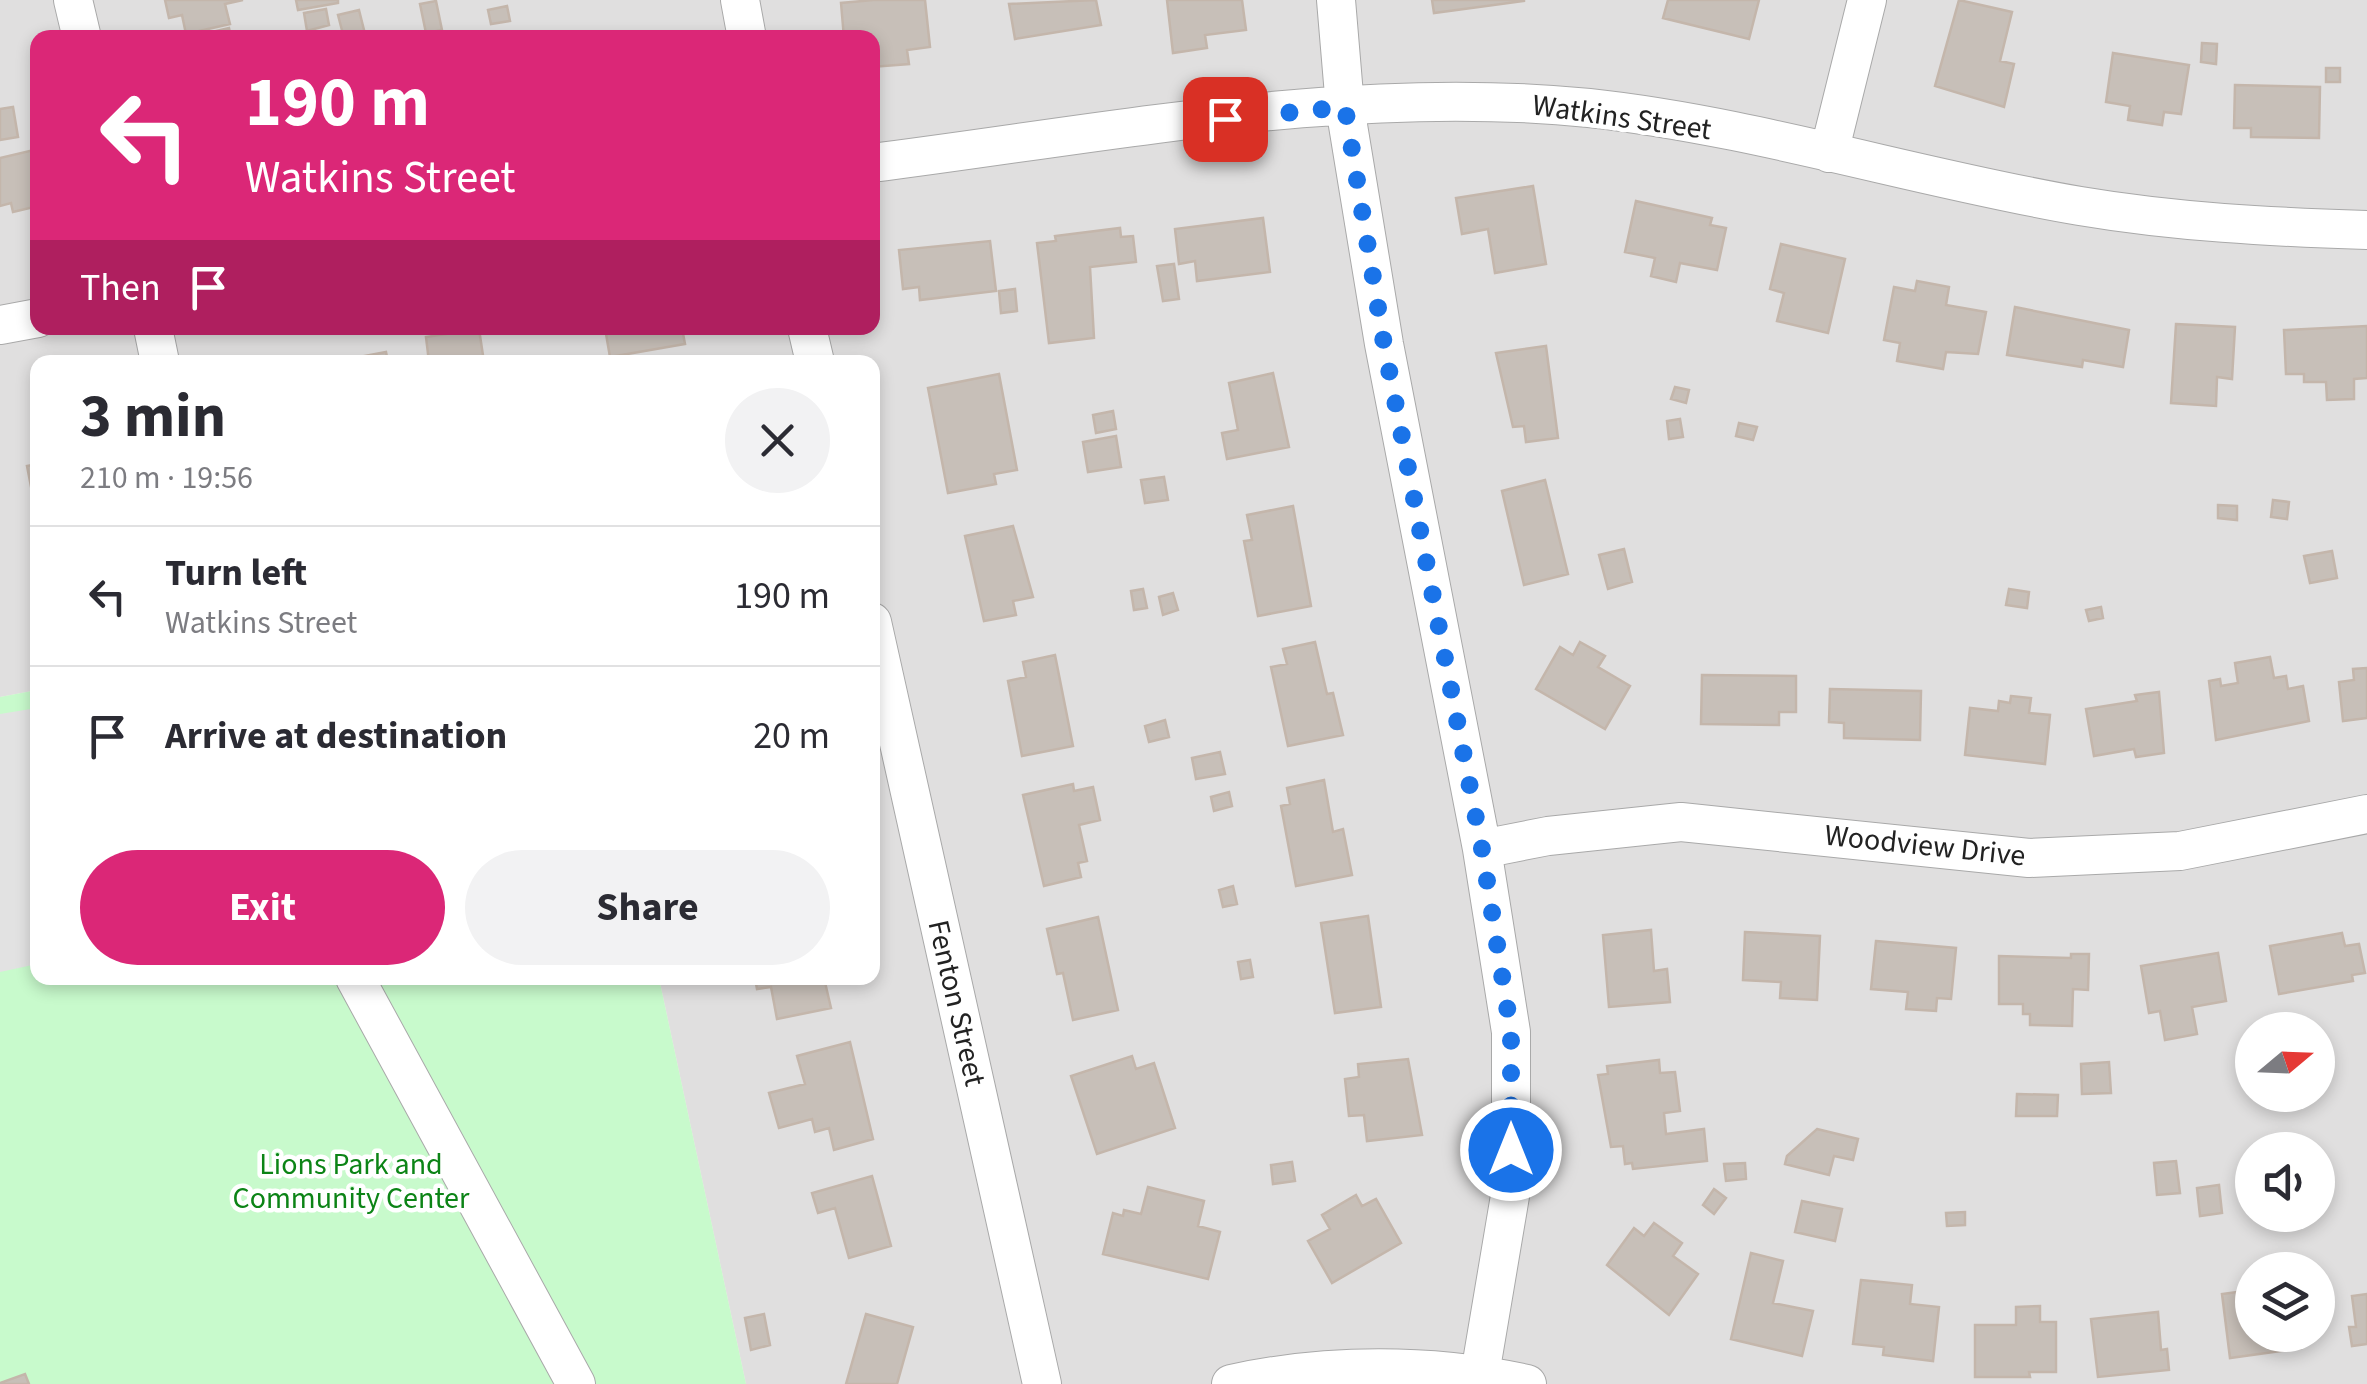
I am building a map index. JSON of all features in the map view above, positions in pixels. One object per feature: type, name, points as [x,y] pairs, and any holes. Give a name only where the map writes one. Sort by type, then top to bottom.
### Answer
[{"type":"street","points":[[73,0],[80,30]]},
{"type":"street","points":[[740,0],[745,30]]},
{"type":"street","points":[[1336,0],[1345,107],[1384,344],[1482,849],[1511,1032],[1511,1190],[1498,1289],[1480,1374]]},
{"type":"street","points":[[1828,153],[1867,0]]},
{"type":"street","name":"Watkins Street","points":[[880,162],[1345,107],[1469,100],[1592,108],[2080,206],[2242,226],[2367,230]]},
{"type":"street","points":[[0,325],[30,319]]},
{"type":"street","name":"Fenton Street","points":[[880,658],[1042,1384]]},
{"type":"street","name":"Woodview Drive","points":[[1482,849],[1548,836],[1680,822],[2029,858],[2180,851],[2367,814]]},
{"type":"street","points":[[360,985],[576,1384]]},
{"type":"street","points":[[1230,1384],[1330,1371],[1480,1374],[1527,1384]]},
{"type":"shaded area","points":[[0,0],[2367,0],[2367,1384],[746,1384],[660,985],[880,985],[880,355],[30,355],[30,691],[0,697]]},
{"type":"shaded area","points":[[30,709],[30,966],[0,972],[0,714]]},
{"type":"green space","name":"Lions Park and Community Center","points":[[30,691],[30,985],[660,985],[746,1384],[0,1384],[0,697]]},
{"type":"building","points":[[165,0],[243,0],[225,4],[230,24],[185,30],[182,15],[169,18]]},
{"type":"building","points":[[296,0],[338,0],[338,3],[298,10]]},
{"type":"building","points":[[925,0],[930,47],[907,50],[909,64],[880,66],[880,30],[843,30],[841,3]]},
{"type":"building","points":[[1096,0],[1101,25],[1015,39],[1009,4]]},
{"type":"building","points":[[1167,0],[1242,0],[1246,30],[1205,35],[1207,48],[1173,53]]},
{"type":"building","points":[[1432,0],[1524,0],[1524,1],[1434,13]]},
{"type":"building","points":[[1668,0],[1759,0],[1749,39],[1663,18]]},
{"type":"building","points":[[1959,0],[2012,12],[2000,61],[2014,64],[2004,107],[1935,86]]},
{"type":"building","points":[[436,1],[442,30],[425,30],[420,4]]},
{"type":"building","points":[[507,6],[510,21],[491,24],[488,10]]},
{"type":"building","points":[[326,9],[329,25],[307,30],[304,13]]},
{"type":"building","points":[[359,10],[364,30],[342,30],[338,15]]},
{"type":"building","points":[[2202,43],[2217,44],[2216,64],[2201,62]]},
{"type":"building","points":[[2113,53],[2189,65],[2181,114],[2164,112],[2162,125],[2128,120],[2130,106],[2106,102]]},
{"type":"building","points":[[2326,68],[2340,68],[2340,82],[2326,82]]},
{"type":"building","points":[[2235,85],[2320,87],[2319,138],[2251,137],[2251,128],[2234,128]]},
{"type":"building","points":[[13,107],[18,137],[0,140],[0,109]]},
{"type":"building","points":[[30,151],[30,208],[13,212],[11,203],[0,206],[0,158]]},
{"type":"building","points":[[1533,186],[1546,264],[1495,273],[1488,229],[1462,234],[1456,198]]},
{"type":"building","points":[[1636,201],[1712,218],[1710,225],[1726,228],[1717,270],[1680,263],[1676,282],[1651,276],[1655,258],[1625,252]]},
{"type":"building","points":[[1263,218],[1270,272],[1197,281],[1195,261],[1179,264],[1175,229]]},
{"type":"building","points":[[1120,228],[1121,237],[1133,236],[1136,262],[1090,267],[1094,338],[1049,343],[1037,243],[1056,241],[1055,236]]},
{"type":"building","points":[[990,241],[996,291],[920,300],[919,287],[903,289],[899,250]]},
{"type":"building","points":[[1781,244],[1845,259],[1828,333],[1777,321],[1784,293],[1770,289]]},
{"type":"building","points":[[1174,264],[1179,299],[1163,301],[1157,266]]},
{"type":"building","points":[[1917,281],[1949,287],[1946,305],[1986,312],[1978,354],[1946,352],[1943,369],[1897,361],[1900,343],[1884,340],[1894,287],[1915,291]]},
{"type":"building","points":[[1015,289],[1017,311],[1001,313],[999,291]]},
{"type":"building","points":[[2015,307],[2129,330],[2123,367],[2083,360],[2082,367],[2007,355]]},
{"type":"building","points":[[2176,324],[2235,327],[2232,379],[2217,377],[2216,406],[2171,403]]},
{"type":"building","points":[[2367,326],[2367,378],[2354,379],[2354,399],[2327,400],[2326,382],[2304,382],[2304,374],[2286,374],[2284,330]]},
{"type":"building","points":[[480,335],[483,355],[428,355],[426,337]]},
{"type":"building","points":[[606,335],[683,335],[685,344],[610,355]]},
{"type":"building","points":[[1546,346],[1558,438],[1526,442],[1524,426],[1513,427],[1496,353]]},
{"type":"building","points":[[1273,373],[1289,447],[1227,459],[1222,433],[1238,430],[1229,383]]},
{"type":"building","points":[[999,374],[1017,470],[994,474],[996,484],[948,493],[928,388]]},
{"type":"building","points":[[1675,387],[1689,390],[1686,403],[1671,399]]},
{"type":"building","points":[[1113,411],[1116,429],[1096,433],[1093,415]]},
{"type":"building","points":[[1680,419],[1683,437],[1669,439],[1667,421]]},
{"type":"building","points":[[1739,423],[1757,427],[1753,440],[1736,436]]},
{"type":"building","points":[[1116,436],[1121,467],[1088,472],[1083,442]]},
{"type":"building","points":[[1164,477],[1168,500],[1145,503],[1141,480]]},
{"type":"building","points":[[1545,480],[1568,574],[1524,585],[1502,491]]},
{"type":"building","points":[[2273,500],[2289,502],[2287,519],[2271,517]]},
{"type":"building","points":[[2218,505],[2237,506],[2237,520],[2218,518]]},
{"type":"building","points":[[1293,506],[1311,606],[1258,616],[1244,541],[1252,540],[1247,515]]},
{"type":"building","points":[[1013,526],[1033,597],[1013,601],[1016,615],[984,621],[965,536]]},
{"type":"building","points":[[1624,549],[1632,582],[1608,589],[1599,555]]},
{"type":"building","points":[[2332,551],[2337,578],[2310,583],[2304,556]]},
{"type":"building","points":[[1143,589],[1147,608],[1134,610],[1131,591]]},
{"type":"building","points":[[2009,589],[2029,592],[2027,608],[2006,605]]},
{"type":"building","points":[[1173,593],[1178,610],[1163,615],[1159,597]]},
{"type":"building","points":[[2101,607],[2103,618],[2089,621],[2086,610]]},
{"type":"building","points":[[1315,642],[1327,694],[1333,693],[1343,735],[1288,746],[1271,667],[1287,664],[1283,649]]},
{"type":"building","points":[[1580,642],[1605,656],[1598,667],[1630,686],[1605,729],[1536,689],[1560,647],[1573,655]]},
{"type":"building","points":[[1055,655],[1073,746],[1022,756],[1008,681],[1026,677],[1023,662]]},
{"type":"building","points":[[2270,657],[2274,678],[2286,676],[2288,689],[2303,686],[2309,721],[2216,740],[2209,681],[2220,679],[2221,686],[2238,683],[2235,663]]},
{"type":"building","points":[[2367,668],[2367,718],[2343,721],[2339,682],[2354,680],[2353,669]]},
{"type":"building","points":[[1702,675],[1796,676],[1796,712],[1779,712],[1779,725],[1701,724]]},
{"type":"building","points":[[1830,689],[1921,691],[1920,740],[1844,738],[1844,723],[1829,722]]},
{"type":"building","points":[[2159,692],[2164,753],[2136,757],[2134,749],[2094,756],[2086,709],[2137,701],[2135,695]]},
{"type":"building","points":[[2011,696],[2031,698],[2029,713],[2050,715],[2045,764],[1965,755],[1970,708],[1998,711],[1999,701],[2010,703]]},
{"type":"building","points":[[1165,720],[1169,737],[1149,742],[1145,726]]},
{"type":"building","points":[[1220,752],[1225,774],[1196,779],[1192,758]]},
{"type":"building","points":[[1324,780],[1333,832],[1343,829],[1352,875],[1296,886],[1281,806],[1290,804],[1287,788]]},
{"type":"building","points":[[1073,784],[1074,791],[1093,787],[1100,820],[1079,825],[1087,861],[1078,863],[1081,877],[1044,886],[1023,795]]},
{"type":"building","points":[[1229,792],[1232,806],[1214,811],[1211,797]]},
{"type":"building","points":[[1233,886],[1237,904],[1223,907],[1219,890]]},
{"type":"building","points":[[1368,916],[1381,1007],[1335,1013],[1321,923]]},
{"type":"building","points":[[1098,917],[1118,1010],[1073,1020],[1063,973],[1057,974],[1047,929]]},
{"type":"building","points":[[1651,930],[1654,971],[1667,969],[1670,1002],[1609,1007],[1603,935]]},
{"type":"building","points":[[1745,932],[1820,936],[1817,1000],[1780,998],[1781,982],[1743,980]]},
{"type":"building","points":[[2342,933],[2345,946],[2359,944],[2365,973],[2352,975],[2353,981],[2279,994],[2270,946]]},
{"type":"building","points":[[1876,941],[1956,948],[1951,999],[1937,998],[1936,1011],[1906,1009],[1908,992],[1871,989]]},
{"type":"building","points":[[2218,953],[2226,1001],[2192,1007],[2197,1034],[2165,1040],[2160,1011],[2149,1013],[2141,966]]},
{"type":"building","points":[[2071,954],[2089,954],[2088,990],[2073,989],[2072,1026],[2030,1025],[2030,1014],[2023,1014],[2023,1004],[1999,1004],[1999,956],[2071,958]]},
{"type":"building","points":[[1250,960],[1253,977],[1241,979],[1238,962]]},
{"type":"building","points":[[756,985],[826,985],[831,1008],[777,1019],[771,987],[757,989]]},
{"type":"building","points":[[850,1042],[873,1139],[834,1150],[829,1128],[815,1132],[812,1119],[779,1128],[769,1093],[805,1084],[797,1056]]},
{"type":"building","points":[[1132,1056],[1136,1069],[1154,1063],[1175,1128],[1097,1154],[1071,1076]]},
{"type":"building","points":[[1408,1059],[1422,1135],[1367,1141],[1364,1115],[1349,1116],[1345,1079],[1359,1077],[1358,1064]]},
{"type":"building","points":[[1659,1060],[1660,1073],[1675,1072],[1680,1111],[1664,1113],[1666,1134],[1704,1129],[1707,1161],[1633,1169],[1632,1163],[1625,1164],[1623,1146],[1611,1147],[1598,1075],[1608,1074],[1607,1066]]},
{"type":"building","points":[[2109,1062],[2111,1093],[2082,1094],[2081,1064]]},
{"type":"building","points":[[2017,1094],[2058,1095],[2057,1116],[2016,1116]]},
{"type":"building","points":[[1817,1129],[1858,1139],[1853,1160],[1834,1156],[1829,1175],[1785,1164],[1787,1156]]},
{"type":"building","points":[[2176,1161],[2180,1193],[2157,1195],[2154,1163]]},
{"type":"building","points":[[1292,1162],[1295,1181],[1273,1184],[1271,1165]]},
{"type":"building","points":[[1745,1163],[1746,1179],[1726,1181],[1724,1164]]},
{"type":"building","points":[[872,1176],[891,1246],[849,1258],[835,1208],[818,1213],[812,1193]]},
{"type":"building","points":[[2219,1185],[2222,1213],[2200,1216],[2197,1188]]},
{"type":"building","points":[[1148,1187],[1204,1201],[1198,1226],[1220,1232],[1208,1279],[1103,1254],[1113,1213],[1123,1216],[1124,1210],[1141,1214]]},
{"type":"building","points":[[1714,1189],[1726,1198],[1714,1214],[1703,1205]]},
{"type":"building","points":[[1356,1195],[1362,1206],[1376,1199],[1401,1243],[1332,1283],[1308,1241],[1330,1229],[1322,1215]]},
{"type":"building","points":[[1802,1201],[1842,1209],[1835,1241],[1795,1232]]},
{"type":"building","points":[[1965,1212],[1965,1225],[1947,1226],[1946,1213]]},
{"type":"building","points":[[1654,1223],[1682,1243],[1673,1256],[1698,1274],[1669,1315],[1607,1265],[1634,1228],[1644,1236]]},
{"type":"building","points":[[1751,1253],[1783,1261],[1773,1303],[1813,1311],[1802,1356],[1731,1339]]},
{"type":"building","points":[[1861,1280],[1912,1285],[1910,1304],[1939,1307],[1933,1361],[1883,1355],[1884,1347],[1853,1344]]},
{"type":"building","points":[[2235,1292],[2235,1352],[2273,1352],[2230,1358],[2222,1294]]},
{"type":"building","points":[[2367,1294],[2367,1344],[2352,1346],[2349,1327],[2356,1327],[2352,1296]]},
{"type":"building","points":[[2040,1306],[2040,1322],[2056,1322],[2056,1372],[2029,1372],[2030,1377],[1975,1377],[1975,1325],[2016,1325],[2016,1307]]},
{"type":"building","points":[[2158,1312],[2161,1350],[2167,1349],[2169,1370],[2098,1377],[2091,1319]]},
{"type":"building","points":[[764,1314],[770,1345],[751,1350],[745,1318]]},
{"type":"building","points":[[866,1314],[913,1327],[897,1384],[846,1384]]},
{"type":"building","points":[[25,1374],[29,1384],[0,1384],[0,1383]]},
{"type":"route","points":[[1225,119],[1345,107],[1384,344],[1482,849],[1511,1032],[1511,1150]]}]
